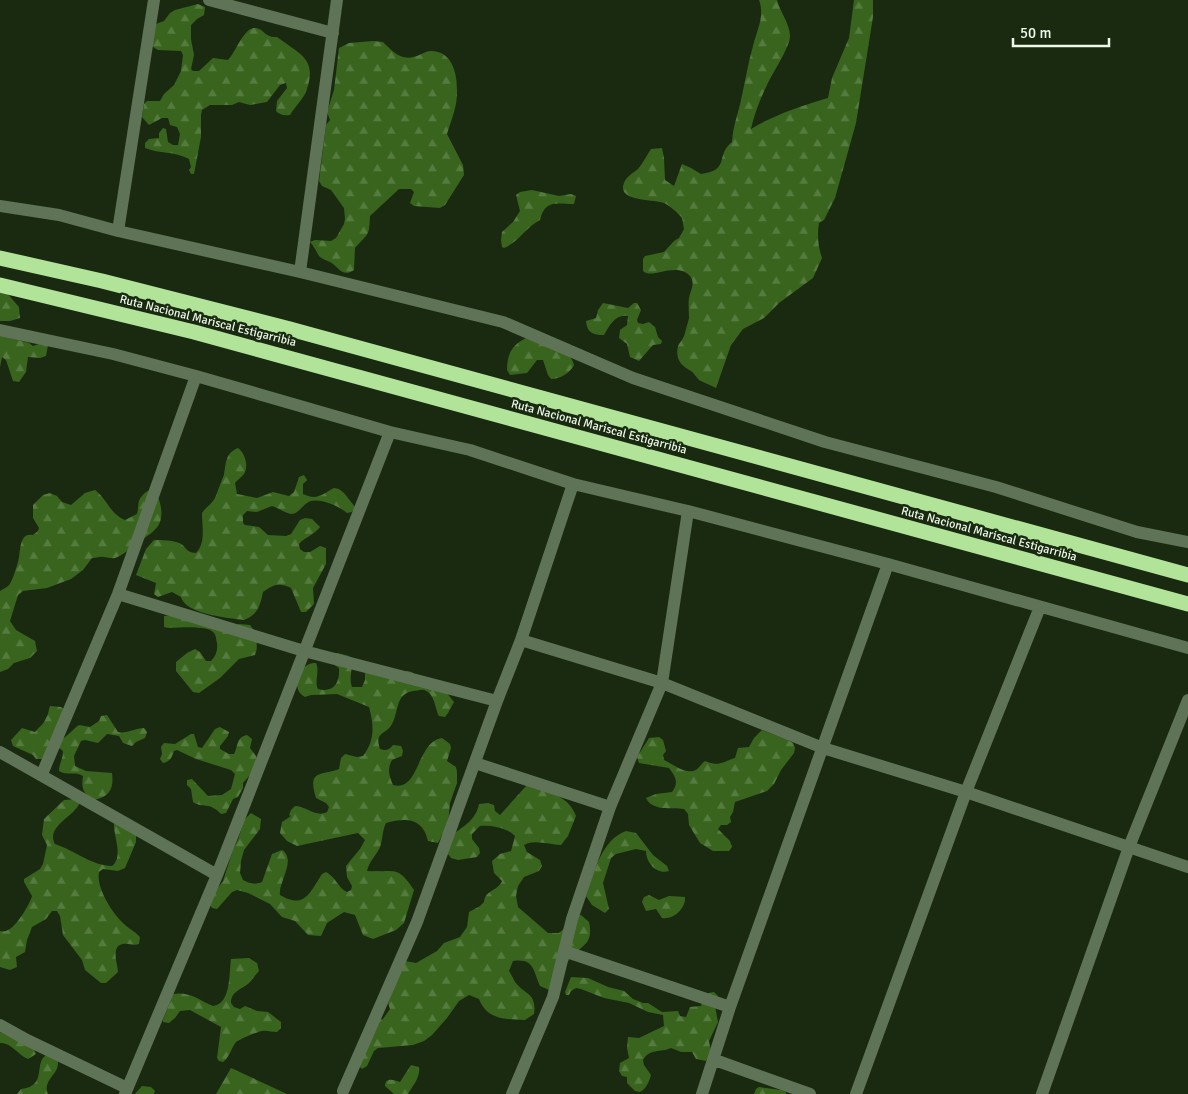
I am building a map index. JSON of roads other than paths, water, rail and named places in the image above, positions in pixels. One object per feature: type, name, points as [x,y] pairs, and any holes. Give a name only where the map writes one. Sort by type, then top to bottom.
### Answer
[{"type":"highway","name":"Ruta Nacional Mariscal Estigarribia","points":[[0,258],[102,281],[290,329],[1188,575]]},
{"type":"highway","name":"Ruta Nacional Mariscal Estigarribia","points":[[0,285],[222,340],[1188,604]]},
{"type":"street","points":[[118,231],[154,0]]},
{"type":"street","points":[[209,0],[333,33]]},
{"type":"street","points":[[300,272],[337,0]]},
{"type":"street","points":[[0,206],[59,215],[118,231],[300,272],[503,322],[633,378],[825,442],[996,487],[1137,532],[1188,542]]},
{"type":"street","points":[[0,330],[113,354],[196,376],[390,432],[470,450],[573,484],[688,510],[1188,648]]},
{"type":"street","points":[[42,774],[118,594],[196,376]]},
{"type":"street","points":[[0,1025],[126,1091],[217,875],[390,432]]},
{"type":"street","points":[[343,1091],[417,922],[521,640],[573,484]]},
{"type":"street","points":[[512,1094],[553,997],[572,919],[610,807],[662,683],[688,510]]},
{"type":"street","points":[[702,1094],[715,1060],[730,1007],[888,564]]},
{"type":"street","points":[[118,594],[304,651],[497,701]]},
{"type":"street","points":[[856,1094],[966,792],[1040,607]]},
{"type":"street","points":[[521,640],[662,683],[823,748],[966,792],[1188,867]]},
{"type":"street","points":[[1042,1094],[1129,847],[1188,700]]},
{"type":"street","points":[[0,752],[42,774],[217,875]]},
{"type":"street","points":[[475,763],[610,807]]},
{"type":"street","points":[[564,951],[730,1007]]},
{"type":"street","points":[[715,1060],[810,1094]]}]
